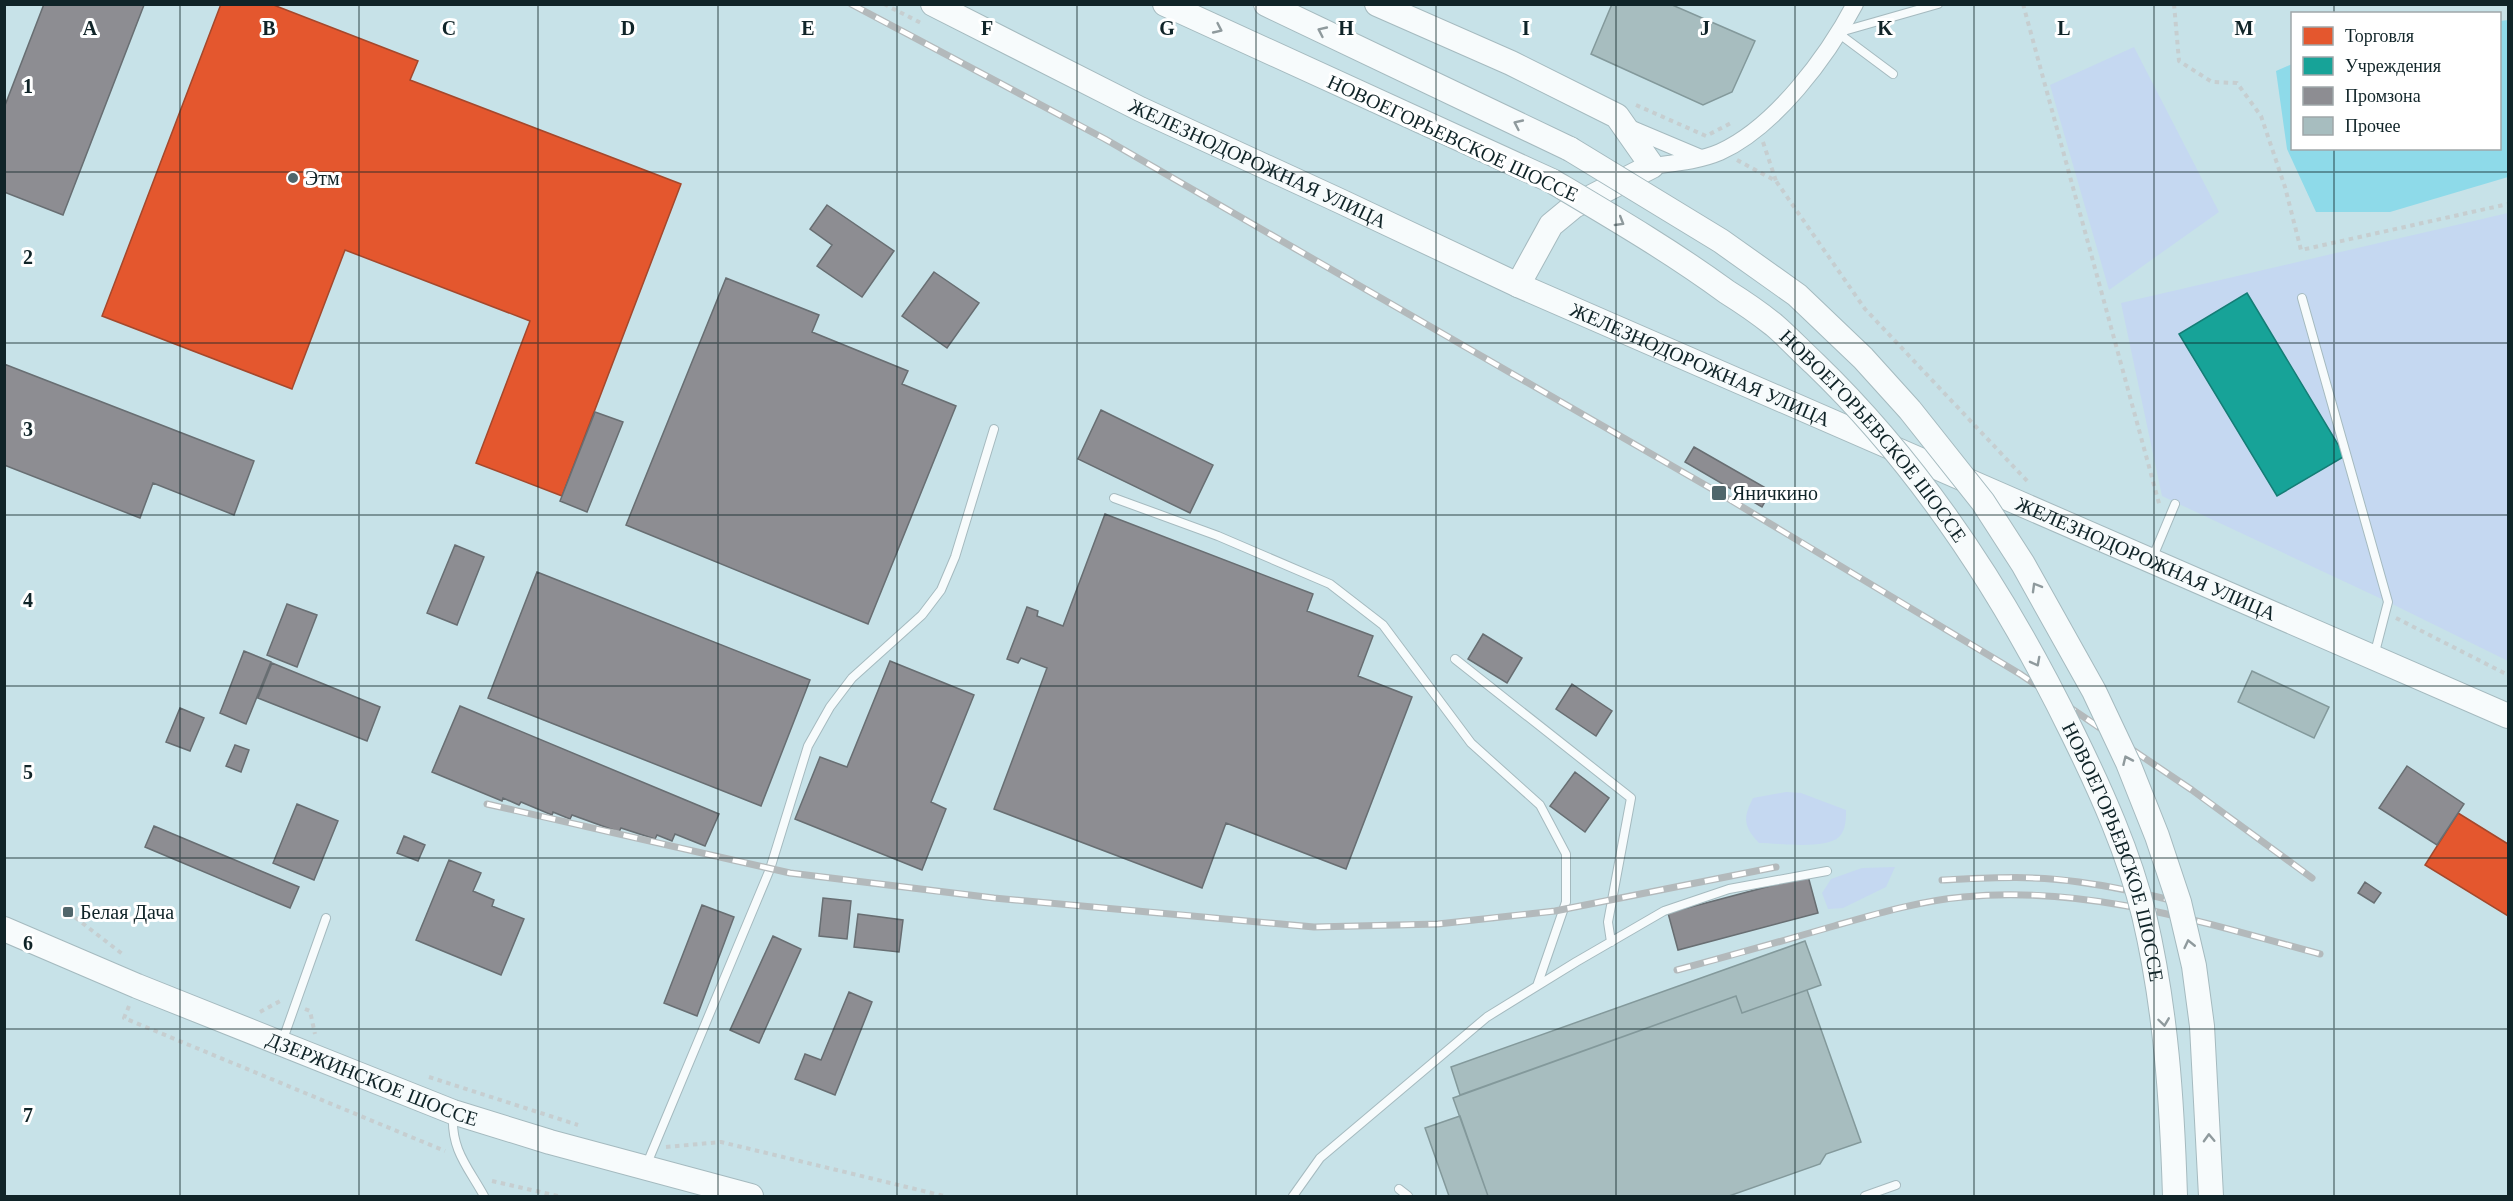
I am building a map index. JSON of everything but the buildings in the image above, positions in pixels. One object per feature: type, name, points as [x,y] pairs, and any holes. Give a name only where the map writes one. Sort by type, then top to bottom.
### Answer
[{"type":"main road","name":"НОВОЕГОРЬЕВСКОЕ ШОССЕ","points":[[1165,4],[1552,181],[1700,272],[1773,324],[1836,385],[1882,435],[1953,524],[1991,584],[2060,708],[2094,778],[2122,849],[2143,912],[2157,973],[2173,1115],[2175,1197]]},
{"type":"main road","name":"НОВОЕГОРЬЕВСКОЕ ШОССЕ","points":[[1266,4],[1570,149],[1721,241],[1797,295],[1863,358],[1910,410],[1983,502],[2023,564],[2094,691],[2128,763],[2157,836],[2179,902],[2194,966],[2202,1026],[2211,1197]]},
{"type":"main road","points":[[1377,4],[1511,63],[1617,116],[1652,166],[1574,206],[1551,225],[1518,285]]},
{"type":"main road","name":"ЖЕЛЕЗНОДОРОЖНАЯ УЛИЦА","points":[[940,7],[1140,109],[1518,285],[2508,716]]},
{"type":"main road","name":"ДЗЕРЖИНСКОЕ ШОССЕ","points":[[4,929],[137,986],[453,1112],[550,1142],[649,1159],[751,1197]]},
{"type":"street","points":[[1652,166],[1702,158],[1721,151],[1789,101],[1838,33],[1855,4]]},
{"type":"street","points":[[1624,125],[1702,158]]},
{"type":"lane","points":[[1838,33],[1938,4]]},
{"type":"lane","points":[[1838,33],[1893,74]]},
{"type":"lane","points":[[2302,298],[2388,602],[2373,656]]},
{"type":"lane","points":[[649,1159],[770,869],[808,746],[830,707],[852,678],[922,615],[941,590],[955,557],[994,429]]},
{"type":"lane","points":[[1114,498],[1218,536],[1330,584],[1383,625],[1471,743],[1540,805],[1566,854],[1566,902],[1537,987]]},
{"type":"lane","points":[[2151,562],[2175,504]]},
{"type":"lane","points":[[1455,659],[1631,798],[1608,922],[1611,942]]},
{"type":"lane","points":[[1293,1197],[1320,1158],[1487,1017],[1664,911],[1729,889],[1827,871]]},
{"type":"lane","points":[[281,1043],[327,918]]},
{"type":"lane","points":[[453,1112],[452,1134],[461,1158],[484,1197]]},
{"type":"lane","points":[[1865,1197],[1896,1185]]},
{"type":"lane","points":[[1399,1189],[1408,1197]]},
{"type":"path","points":[[2023,4],[2166,528]]},
{"type":"path","points":[[2174,4],[2179,62],[2212,82],[2237,83],[2262,116],[2285,187],[2301,250],[2508,204]]},
{"type":"path","points":[[1757,126],[1776,181],[1865,309],[2037,492]]},
{"type":"path","points":[[1721,151],[1776,181]]},
{"type":"path","points":[[2385,612],[2508,675]]},
{"type":"path","points":[[68,912],[127,957]]},
{"type":"path","points":[[137,986],[124,1018],[461,1158],[495,1183],[558,1197]]},
{"type":"path","points":[[251,1009],[262,1012],[284,999],[310,1011],[314,1033],[325,1037]]},
{"type":"path","points":[[422,1074],[454,1087],[587,1128]]},
{"type":"path","points":[[649,1159],[722,1142],[944,1197]]},
{"type":"shaded area","points":[[2134,47],[2219,212],[2109,290],[2050,85]]},
{"type":"shaded area","points":[[2508,213],[2508,661],[2162,496],[2121,303]]},
{"type":"shaded area","points":[[1786,792],[1801,793],[1846,810],[1845,824],[1839,837],[1832,841],[1812,845],[1759,843],[1750,832],[1746,822],[1747,811],[1753,798]]},
{"type":"shaded area","points":[[1895,867],[1886,887],[1843,908],[1828,909],[1822,893],[1831,879],[1862,868]]},
{"type":"water","points":[[2508,20],[2508,177],[2390,212],[2316,212],[2287,149],[2276,71],[2291,64],[2291,150],[2501,150],[2501,21]]},
{"type":"railway","points":[[851,4],[1105,139],[1719,493],[2020,674],[2192,790],[2312,878]]},
{"type":"railway","points":[[487,804],[790,873],[994,898],[1314,927],[1438,924],[1555,911],[1776,867]]},
{"type":"railway","points":[[1942,880],[2045,878],[2093,884],[2187,904]]},
{"type":"railway","points":[[1677,970],[1914,905],[1963,897],[2009,895],[2054,896],[2143,909],[2320,954]]},
{"type":"place","name":"Этм","points":[[293,178]]},
{"type":"place","name":"Яничкино","points":[[1719,493]]},
{"type":"place","name":"Белая Дача","points":[[68,912]]}]
